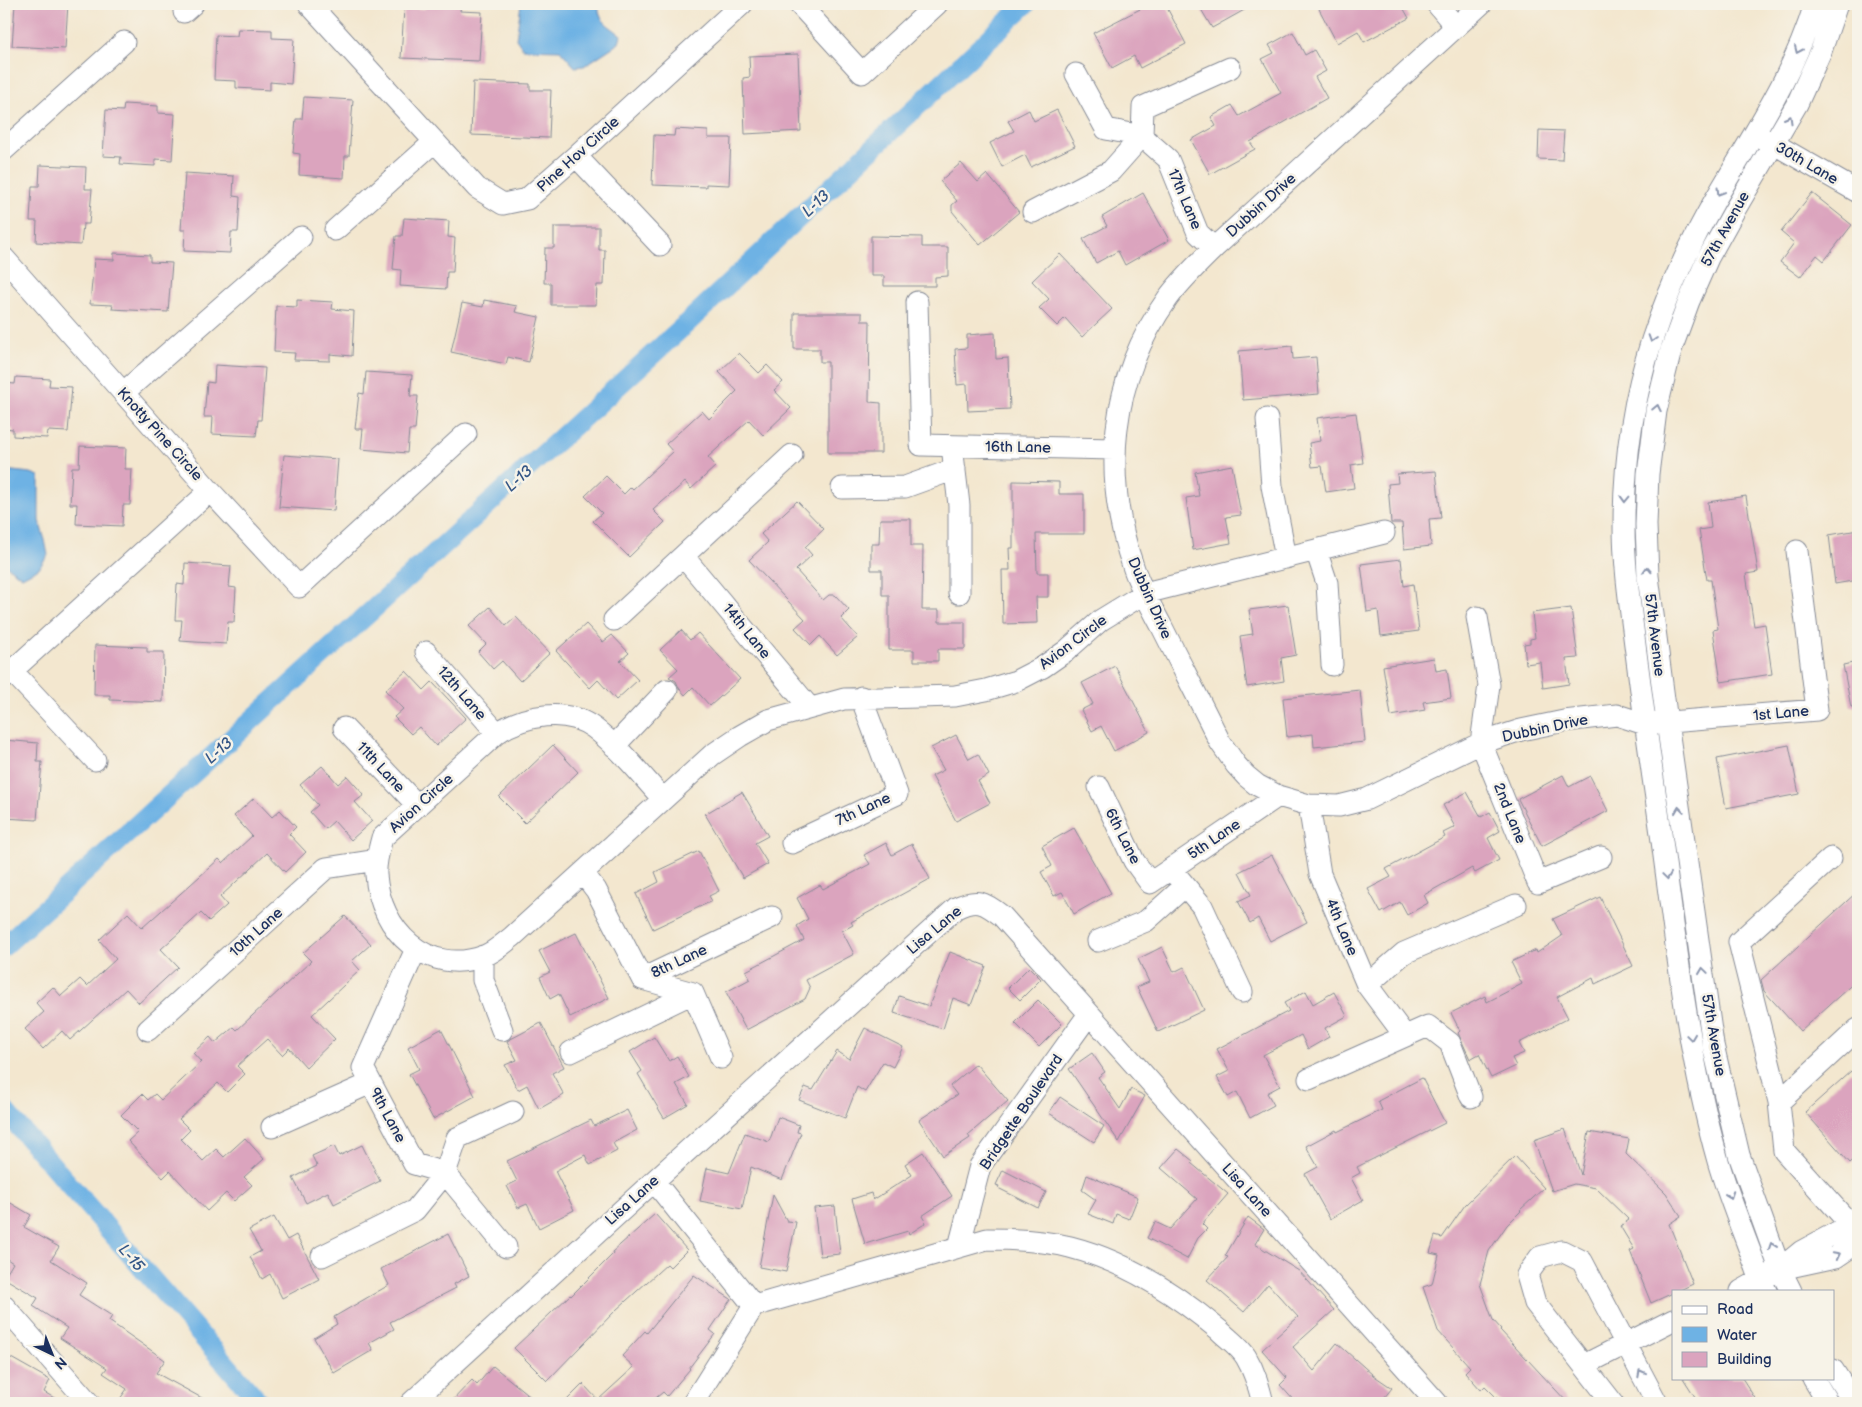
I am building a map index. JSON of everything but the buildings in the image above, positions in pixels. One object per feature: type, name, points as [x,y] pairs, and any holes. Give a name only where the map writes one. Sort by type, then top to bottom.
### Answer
[{"type":"street","name":"Pine Hov Circle","points":[[308,4],[477,188],[503,204],[527,199],[742,4]]},
{"type":"street","points":[[799,4],[862,73],[937,4]]},
{"type":"street","points":[[1436,4],[1456,27]]},
{"type":"street","name":"Dubbin Drive","points":[[1481,4],[1214,248],[1184,278],[1168,299],[1141,344],[1126,382],[1114,449],[1114,479],[1119,518],[1134,570],[1228,754],[1246,776],[1257,785],[1278,796],[1309,805],[1339,806],[1367,799],[1481,743],[1522,730],[1564,721],[1617,715],[1645,724]]},
{"type":"street","name":"57th Avenue","points":[[1764,1286],[1719,1162],[1692,1049],[1626,578],[1624,525],[1626,472],[1635,407],[1651,343],[1668,294],[1688,248],[1778,95],[1798,52],[1815,4]]},
{"type":"street","name":"57th Avenue","points":[[1790,1290],[1780,1269],[1740,1155],[1714,1045],[1667,722],[1648,576],[1646,533],[1648,474],[1656,411],[1672,350],[1689,301],[1716,243],[1797,104],[1822,51],[1837,4]]},
{"type":"street","points":[[4,150],[124,42]]},
{"type":"street","points":[[1033,212],[1111,171],[1142,136],[1143,107],[1230,68]]},
{"type":"street","points":[[1076,74],[1106,129],[1142,136]]},
{"type":"street","name":"30th Lane","points":[[1755,133],[1858,192]]},
{"type":"street","name":"17th Lane","points":[[1142,136],[1168,159],[1198,233],[1214,248]]},
{"type":"street","points":[[336,230],[434,142]]},
{"type":"street","points":[[576,156],[660,246]]},
{"type":"street","points":[[123,393],[301,237]]},
{"type":"street","name":"Knotty Pine Circle","points":[[4,258],[210,491],[8,674]]},
{"type":"street","name":"16th Lane","points":[[917,302],[922,446],[1114,449]]},
{"type":"street","points":[[1267,418],[1272,486],[1286,558]]},
{"type":"street","points":[[210,491],[298,587],[466,434]]},
{"type":"street","points":[[952,446],[959,505],[959,593]]},
{"type":"street","points":[[614,620],[792,455]]},
{"type":"street","points":[[842,488],[905,488],[955,469]]},
{"type":"street","name":"Avion Circle","points":[[664,799],[614,746],[593,727],[580,721],[551,715],[536,716],[508,726],[497,733],[382,838],[377,860],[378,889],[388,918],[405,941],[429,955],[456,961],[483,956],[496,950],[512,937],[712,756],[740,736],[768,720],[844,699],[861,697],[955,696],[986,690],[1016,680],[1050,662],[1066,651],[1101,620],[1145,593],[1384,533]]},
{"type":"street","points":[[1316,550],[1327,583],[1332,665]]},
{"type":"street","name":"1st Lane","points":[[1645,724],[1817,710],[1797,550]]},
{"type":"street","name":"14th Lane","points":[[683,556],[809,708]]},
{"type":"street","points":[[1477,617],[1489,685],[1481,743]]},
{"type":"street","name":"12th Lane","points":[[426,652],[497,733]]},
{"type":"street","points":[[8,674],[95,760]]},
{"type":"street","points":[[614,746],[667,690]]},
{"type":"street","name":"7th Lane","points":[[792,843],[897,794],[861,697]]},
{"type":"street","name":"11th Lane","points":[[344,728],[418,806]]},
{"type":"street","name":"2nd Lane","points":[[1481,743],[1538,883],[1601,857]]},
{"type":"street","name":"6th Lane","points":[[1099,787],[1134,861],[1150,883]]},
{"type":"street","name":"5th Lane","points":[[1150,883],[1278,796]]},
{"type":"street","name":"4th Lane","points":[[1309,805],[1320,874],[1367,985],[1405,1036]]},
{"type":"street","points":[[1746,1290],[1764,1286],[1780,1269],[1836,1257],[1856,1233],[1784,1151],[1778,1102],[1739,942],[1831,858]]},
{"type":"street","name":"10th Lane","points":[[148,1030],[326,868],[377,860]]},
{"type":"street","points":[[1171,869],[1202,906],[1242,992]]},
{"type":"street","name":"8th Lane","points":[[583,873],[596,890],[642,979],[772,917]]},
{"type":"street","points":[[1098,941],[1146,921],[1185,886]]},
{"type":"street","name":"Lisa Lane","points":[[411,1403],[956,908],[969,902],[981,902],[1002,916],[1437,1403]]},
{"type":"street","points":[[1367,985],[1404,953],[1516,905]]},
{"type":"street","name":"9th Lane","points":[[416,949],[363,1068],[414,1164],[445,1173]]},
{"type":"street","points":[[483,956],[483,980],[502,1030]]},
{"type":"street","points":[[642,979],[693,993]]},
{"type":"street","points":[[571,1052],[693,993]]},
{"type":"street","points":[[693,993],[721,1058]]},
{"type":"street","name":"Bridgette Boulevard","points":[[959,1247],[980,1166],[1090,1014]]},
{"type":"street","points":[[1308,1079],[1428,1026],[1450,1043],[1471,1097]]},
{"type":"street","points":[[1778,1102],[1858,1029]]},
{"type":"street","points":[[272,1127],[371,1084]]},
{"type":"street","points":[[322,1256],[415,1210],[445,1173],[457,1138],[513,1112]]},
{"type":"street","points":[[445,1173],[506,1247]]},
{"type":"street","points":[[654,1181],[754,1306]]},
{"type":"street","points":[[693,1403],[754,1306],[987,1239],[1037,1240],[1071,1247],[1130,1270],[1192,1309],[1236,1346],[1245,1356],[1255,1375],[1263,1403]]},
{"type":"street","points":[[1613,1403],[1535,1303],[1526,1275],[1540,1257],[1562,1251],[1582,1261],[1657,1403]]},
{"type":"street","points":[[4,1306],[89,1403]]},
{"type":"street","points":[[1584,1365],[1672,1320]]},
{"type":"street","points":[[1834,1372],[1854,1403]]},
{"type":"street","points":[[1814,1380],[1828,1403]]},
{"type":"water","points":[[521,4],[599,4],[602,19],[621,35],[619,43],[584,66],[575,67],[560,50],[523,49],[516,39]]},
{"type":"water","points":[[4,470],[31,473],[39,476],[39,521],[48,555],[39,568],[22,577],[4,564]]},
{"type":"waterway","name":"L-13","points":[[4,946],[687,323],[1026,4]]},
{"type":"waterway","name":"L-15","points":[[4,1110],[260,1403]]}]
